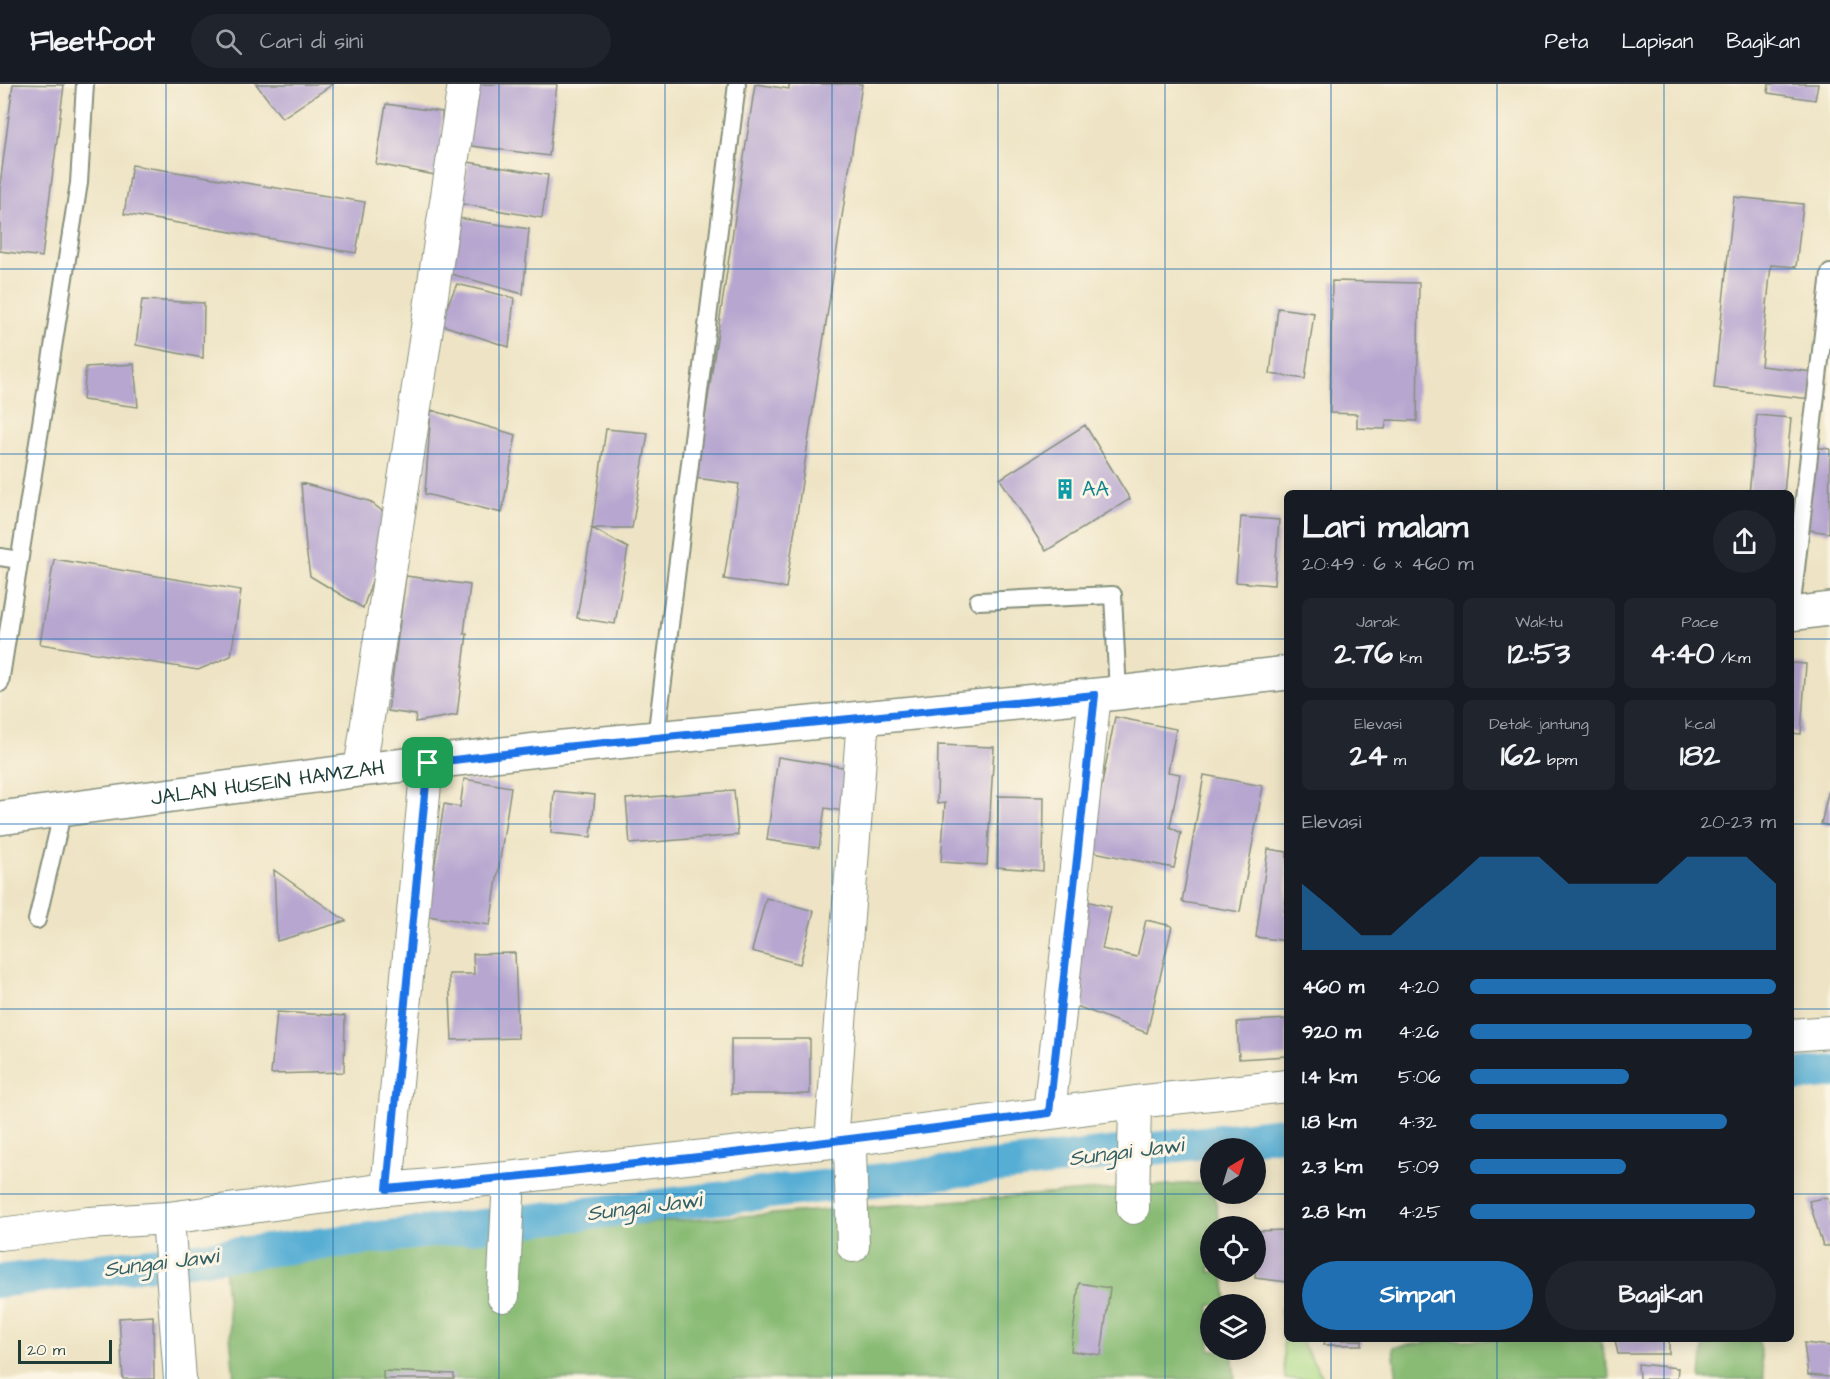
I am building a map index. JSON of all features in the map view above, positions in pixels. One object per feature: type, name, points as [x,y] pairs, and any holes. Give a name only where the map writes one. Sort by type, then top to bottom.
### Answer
[{"type":"street","points":[[360,770],[464,84]]},
{"type":"street","points":[[1794,613],[1830,609]]},
{"type":"street","name":"JALAN HUSEIN HAMZAH","points":[[0,818],[360,770],[656,738],[1106,694],[1284,673]]},
{"type":"street","points":[[1049,1113],[1106,694]]},
{"type":"street","points":[[853,1246],[852,1214],[839,1136],[863,718]]},
{"type":"street","points":[[387,1189],[428,763]]},
{"type":"street","points":[[1794,1035],[1830,1032]]},
{"type":"street","points":[[0,1234],[89,1223],[168,1218],[387,1189],[508,1188],[839,1136],[1049,1113],[1135,1115],[1284,1087]]},
{"type":"street","points":[[1133,1196],[1135,1115]]},
{"type":"street","points":[[502,1296],[508,1188]]},
{"type":"street","points":[[168,1218],[180,1379]]},
{"type":"lane","points":[[0,683],[79,183],[85,84]]},
{"type":"lane","points":[[656,738],[737,84]]},
{"type":"lane","points":[[1794,587],[1830,273]]},
{"type":"lane","points":[[0,557],[19,560]]},
{"type":"lane","points":[[978,601],[1113,595],[1106,694]]},
{"type":"lane","points":[[37,920],[63,810]]},
{"type":"green space","points":[[1200,1183],[1200,1204],[1216,1204],[1218,1216],[1200,1216],[1200,1282],[1225,1282],[1226,1294],[1200,1294],[1200,1360],[1233,1360],[1235,1379],[234,1379],[223,1254]]},
{"type":"green space","points":[[1281,1308],[1284,1313],[1284,1342],[1301,1342],[1324,1379],[1285,1379]]},
{"type":"green space","points":[[1433,1342],[1601,1342],[1611,1379],[1397,1379],[1393,1347]]},
{"type":"green space","points":[[1704,1342],[1759,1342],[1764,1379],[1701,1379]]},
{"type":"building","points":[[13,84],[64,85],[42,257],[0,251],[0,185]]},
{"type":"building","points":[[256,84],[333,84],[282,118]]},
{"type":"building","points":[[472,84],[557,84],[549,156],[464,145]]},
{"type":"building","points":[[755,84],[789,89],[789,84],[862,84],[786,588],[724,579],[739,484],[696,478]]},
{"type":"building","points":[[1769,84],[1818,84],[1815,100],[1768,93]]},
{"type":"building","points":[[386,104],[442,112],[441,176],[376,164]]},
{"type":"building","points":[[468,162],[548,175],[542,218],[462,204]]},
{"type":"building","points":[[132,165],[365,202],[356,253],[124,214]]},
{"type":"building","points":[[1734,197],[1803,204],[1796,267],[1771,265],[1761,366],[1814,372],[1811,399],[1714,388]]},
{"type":"building","points":[[458,218],[529,229],[523,294],[451,274]]},
{"type":"building","points":[[1332,281],[1419,283],[1417,421],[1387,420],[1385,429],[1357,428],[1357,414],[1330,413]]},
{"type":"building","points":[[457,284],[514,298],[509,347],[439,324]]},
{"type":"building","points":[[142,300],[204,303],[203,358],[136,345]]},
{"type":"building","points":[[1278,308],[1314,313],[1305,379],[1270,374]]},
{"type":"building","points":[[134,364],[138,407],[83,400],[86,367]]},
{"type":"building","points":[[431,410],[516,435],[502,513],[425,494]]},
{"type":"building","points":[[1757,415],[1791,418],[1784,490],[1749,490]]},
{"type":"building","name":"AA","points":[[1085,425],[1130,499],[1046,551],[1000,479]]},
{"type":"building","points":[[606,429],[648,433],[632,528],[592,528]]},
{"type":"building","points":[[1812,447],[1830,449],[1829,533],[1802,529]]},
{"type":"building","points":[[301,483],[369,501],[393,519],[363,608],[310,576]]},
{"type":"building","points":[[1241,517],[1279,520],[1274,585],[1236,582]]},
{"type":"building","points":[[592,528],[628,548],[615,624],[577,618]]},
{"type":"building","points":[[54,559],[241,590],[231,656],[198,670],[40,644]]},
{"type":"building","points":[[406,576],[470,585],[464,634],[467,634],[457,715],[415,722],[416,715],[388,711]]},
{"type":"building","points":[[1794,663],[1806,664],[1801,734],[1794,733]]},
{"type":"building","points":[[1115,717],[1176,729],[1168,772],[1180,774],[1170,827],[1181,833],[1174,868],[1089,851]]},
{"type":"building","points":[[938,745],[994,747],[987,865],[941,862],[945,803],[937,804]]},
{"type":"building","points":[[778,757],[849,768],[843,811],[825,808],[819,848],[767,840]]},
{"type":"building","points":[[1204,775],[1263,786],[1240,912],[1182,902]]},
{"type":"building","points":[[464,779],[511,787],[490,925],[427,916],[444,804],[460,807]]},
{"type":"building","points":[[1830,789],[1830,826],[1821,824]]},
{"type":"building","points":[[734,790],[738,835],[630,844],[626,799]]},
{"type":"building","points":[[554,791],[595,795],[591,837],[551,833]]},
{"type":"building","points":[[998,796],[1044,797],[1043,871],[997,867]]},
{"type":"building","points":[[1268,849],[1284,852],[1284,941],[1256,937]]},
{"type":"building","points":[[274,870],[346,921],[277,941]]},
{"type":"building","points":[[766,898],[814,911],[800,964],[752,951]]},
{"type":"building","points":[[1082,900],[1111,907],[1102,949],[1137,957],[1146,920],[1172,926],[1147,1033],[1071,1004]]},
{"type":"building","points":[[515,953],[518,1038],[452,1040],[449,974],[474,974],[473,954]]},
{"type":"building","points":[[277,1012],[345,1016],[344,1072],[271,1074]]},
{"type":"building","points":[[1284,1019],[1284,1056],[1239,1059],[1237,1022]]},
{"type":"building","points":[[731,1039],[810,1039],[810,1094],[731,1094]]},
{"type":"building","points":[[1827,1197],[1830,1205],[1830,1246],[1823,1246],[1809,1201]]},
{"type":"building","points":[[1284,1230],[1284,1282],[1266,1279],[1266,1231]]},
{"type":"building","points":[[1079,1283],[1110,1288],[1101,1355],[1071,1351]]},
{"type":"building","points":[[153,1316],[154,1379],[123,1379],[119,1318]]},
{"type":"building","points":[[1325,1342],[1362,1342],[1362,1345],[1324,1345]]},
{"type":"building","points":[[1615,1342],[1669,1342],[1669,1354],[1618,1354]]},
{"type":"building","points":[[1804,1343],[1830,1346],[1830,1377],[1808,1375]]},
{"type":"building","points":[[1638,1364],[1678,1368],[1677,1379],[1639,1379]]},
{"type":"building","points":[[383,1371],[454,1374],[454,1379],[383,1379]]},
{"type":"waterway","name":"Sungai Jawi","points":[[1794,1076],[1830,1072]]},
{"type":"waterway","name":"Sungai Jawi","points":[[0,1281],[1284,1133]]},
{"type":"place","name":"AA","points":[[1065,489]]},
{"type":"route","points":[[1095,695],[1049,1113],[831,1142],[387,1189],[428,763],[564,747],[1095,695]]}]
